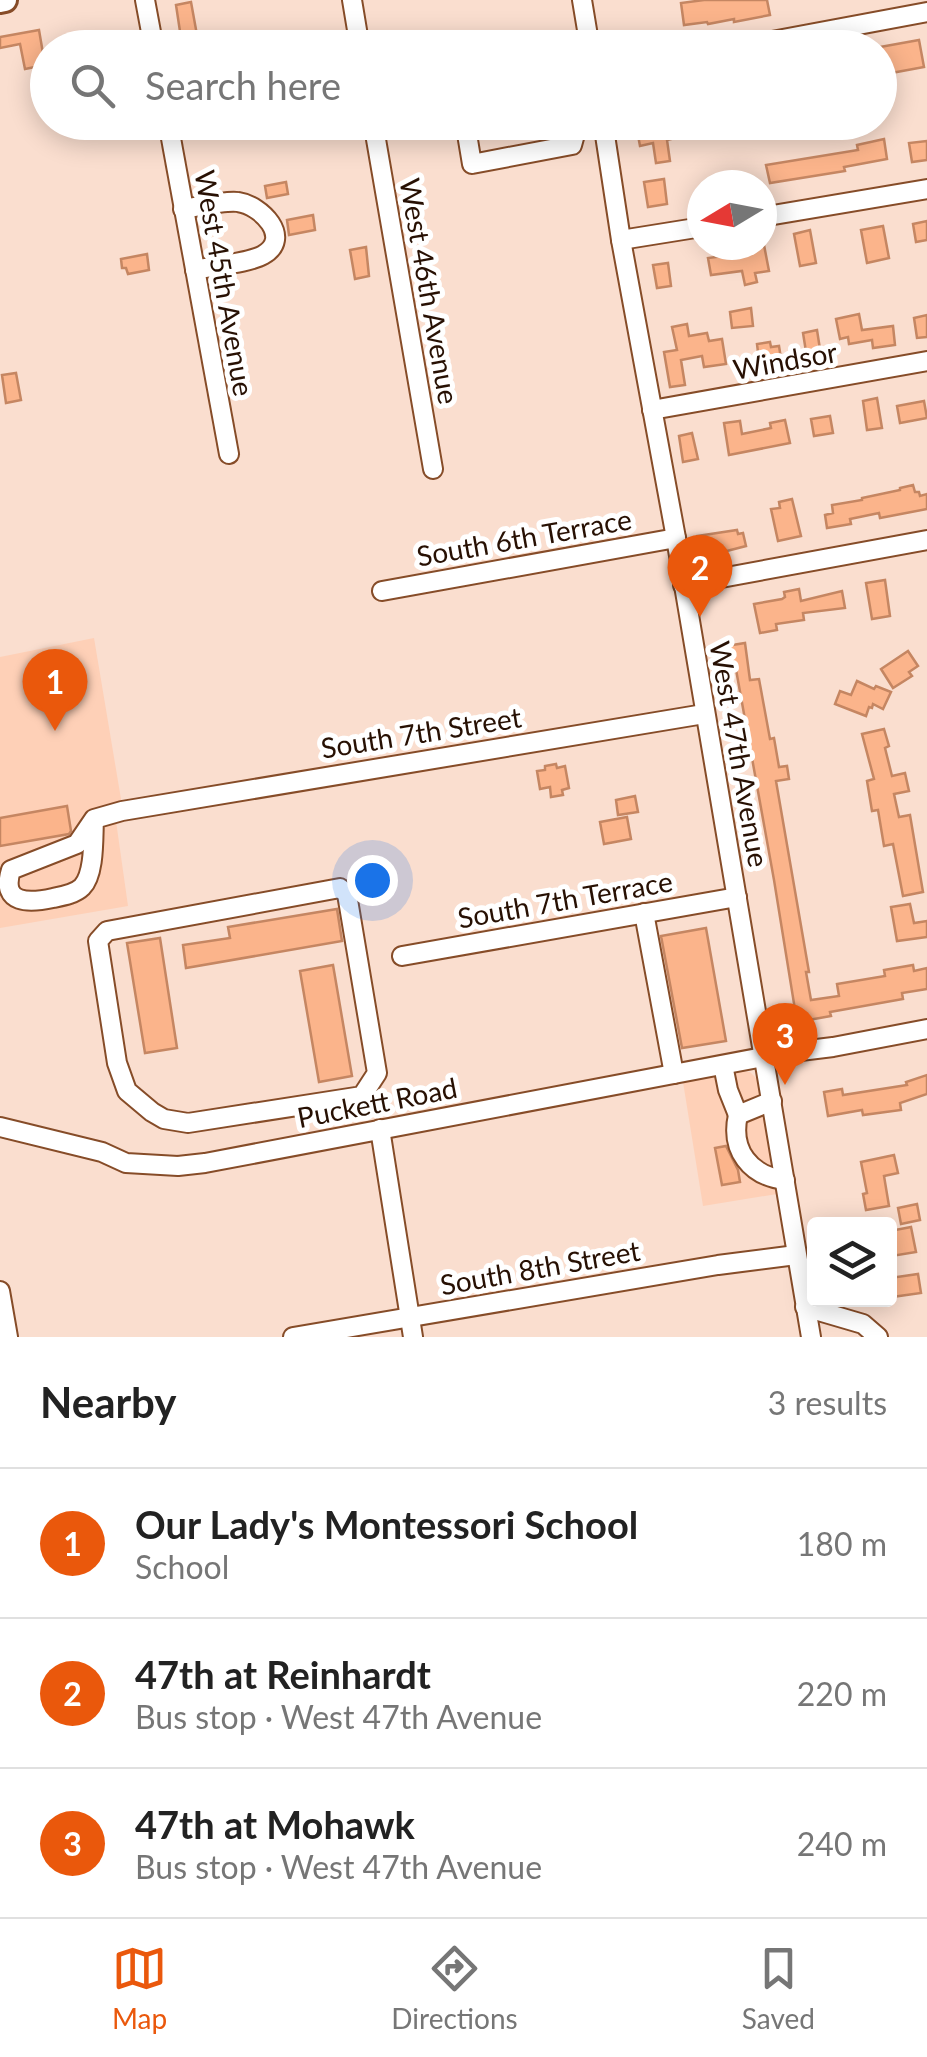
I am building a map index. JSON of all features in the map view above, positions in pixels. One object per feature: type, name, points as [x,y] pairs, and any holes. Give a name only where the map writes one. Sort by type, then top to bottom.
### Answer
[{"type":"street","points":[[145,0],[151,30]]},
{"type":"street","points":[[352,0],[357,30]]},
{"type":"street","points":[[582,0],[587,30]]},
{"type":"street","points":[[831,30],[927,12]]},
{"type":"street","name":"West 45th Avenue","points":[[171,140],[229,454]]},
{"type":"street","name":"West 46th Avenue","points":[[376,140],[434,469]]},
{"type":"street","points":[[468,140],[472,164],[572,145],[573,140]]},
{"type":"street","name":"West 47th Avenue","points":[[604,140],[676,538],[811,1337]]},
{"type":"street","points":[[777,214],[927,189]]},
{"type":"street","points":[[184,209],[241,202],[268,218],[276,238],[273,247],[259,257],[195,270]]},
{"type":"street","points":[[621,240],[687,229]]},
{"type":"street","name":"Windsor","points":[[652,410],[927,361]]},
{"type":"street","name":"South 6th Terrace","points":[[382,590],[676,538]]},
{"type":"street","points":[[683,584],[927,540]]},
{"type":"street","name":"South 7th Street","points":[[94,819],[146,806],[704,714]]},
{"type":"street","points":[[94,819],[90,875],[81,888],[41,901],[14,898],[7,882],[11,870],[78,844],[94,819]]},
{"type":"street","points":[[340,888],[348,894],[377,1073],[362,1096],[188,1123],[164,1119],[152,1112],[127,1090],[117,1062],[98,942],[108,930],[340,888]]},
{"type":"street","name":"South 7th Terrace","points":[[402,956],[737,896]]},
{"type":"street","points":[[644,913],[674,1074]]},
{"type":"street","name":"Puckett Road","points":[[0,1127],[102,1152],[126,1163],[178,1166],[927,1029]]},
{"type":"street","points":[[723,1064],[738,1115],[735,1126],[745,1162],[769,1178],[785,1180]]},
{"type":"street","points":[[362,1096],[374,1130],[413,1337]]},
{"type":"street","points":[[738,1115],[772,1101]]},
{"type":"street","points":[[318,1103],[324,1140]]},
{"type":"street","name":"South 8th Street","points":[[293,1337],[796,1254]]},
{"type":"street","points":[[0,1291],[8,1337]]},
{"type":"street","points":[[805,1306],[863,1324],[878,1337]]},
{"type":"shaded area","points":[[94,638],[122,805],[116,821],[128,906],[0,928],[0,657]]},
{"type":"shaded area","points":[[750,1072],[761,1083],[777,1194],[703,1206],[683,1082]]},
{"type":"building","points":[[767,0],[770,15],[684,25],[681,3]]},
{"type":"building","points":[[191,2],[196,30],[180,30],[176,5]]},
{"type":"building","points":[[30,32],[30,68],[25,69],[20,44],[0,48],[0,37]]},
{"type":"building","points":[[919,40],[924,67],[897,72],[897,44]]},
{"type":"building","points":[[639,140],[667,140],[670,161],[656,163],[653,143],[640,146]]},
{"type":"building","points":[[884,140],[887,159],[844,167],[845,171],[777,182],[777,170],[767,170],[766,165],[858,150],[857,145]]},
{"type":"building","points":[[927,141],[927,160],[912,162],[909,143]]},
{"type":"building","points":[[664,179],[667,204],[648,207],[644,182]]},
{"type":"building","points":[[286,182],[288,194],[267,198],[265,186]]},
{"type":"building","points":[[313,215],[315,230],[289,235],[287,220]]},
{"type":"building","points":[[927,221],[927,240],[916,242],[913,224]]},
{"type":"building","points":[[883,226],[889,258],[867,263],[861,230]]},
{"type":"building","points":[[810,230],[816,263],[800,266],[794,234]]},
{"type":"building","points":[[366,247],[369,276],[355,279],[350,250]]},
{"type":"building","points":[[147,254],[149,270],[128,274],[122,268],[121,259]]},
{"type":"building","points":[[708,260],[767,260],[769,271],[755,273],[757,282],[745,285],[742,271],[711,275]]},
{"type":"building","points":[[668,263],[671,286],[657,288],[653,265]]},
{"type":"building","points":[[751,308],[753,326],[732,328],[730,312]]},
{"type":"building","points":[[859,314],[862,330],[893,326],[895,345],[873,348],[872,340],[849,344],[848,337],[840,339],[836,319]]},
{"type":"building","points":[[927,315],[927,337],[917,338],[914,318]]},
{"type":"building","points":[[687,324],[689,336],[707,333],[709,341],[722,339],[726,364],[704,367],[702,356],[681,360],[685,385],[670,387],[664,352],[677,350],[672,327]]},
{"type":"building","points":[[817,330],[822,362],[808,364],[803,333]]},
{"type":"building","points":[[770,342],[771,347],[779,346],[782,365],[760,368],[757,344]]},
{"type":"building","points":[[16,373],[21,400],[6,403],[2,375]]},
{"type":"building","points":[[877,398],[882,428],[867,430],[863,401]]},
{"type":"building","points":[[924,401],[927,418],[900,423],[897,406]]},
{"type":"building","points":[[830,416],[833,433],[814,436],[811,419]]},
{"type":"building","points":[[785,420],[790,443],[729,455],[724,423],[740,421],[742,434],[771,428],[770,423]]},
{"type":"building","points":[[692,433],[698,459],[683,462],[679,436]]},
{"type":"building","points":[[913,485],[920,496],[927,494],[927,509],[880,518],[879,513],[827,528],[825,515],[833,513],[832,505]]},
{"type":"building","points":[[792,499],[801,536],[778,541],[771,509]]},
{"type":"building","points":[[737,530],[738,534],[743,533],[746,546],[700,558],[697,536]]},
{"type":"building","points":[[885,580],[890,616],[872,619],[866,583]]},
{"type":"building","points":[[799,589],[801,601],[842,591],[845,608],[803,613],[804,620],[776,624],[777,630],[760,633],[754,604],[782,599],[784,592]]},
{"type":"building","points":[[745,643],[750,680],[759,679],[779,767],[787,766],[789,779],[776,781],[811,1000],[839,996],[837,984],[885,976],[884,970],[913,965],[914,971],[927,968],[927,989],[902,993],[903,999],[797,1022],[735,664],[729,665],[726,646]]},
{"type":"building","points":[[908,651],[918,666],[909,672],[912,676],[893,688],[881,669]]},
{"type":"building","points":[[857,681],[891,692],[883,709],[873,704],[866,716],[835,704],[840,691],[851,695]]},
{"type":"building","points":[[884,729],[892,776],[905,773],[909,791],[894,794],[899,817],[910,815],[923,892],[903,896],[893,844],[884,846],[878,810],[872,811],[867,781],[874,779],[862,734]]},
{"type":"building","points":[[556,764],[557,768],[565,766],[569,788],[562,790],[563,795],[551,797],[550,787],[540,789],[537,771]]},
{"type":"building","points":[[635,796],[638,812],[618,815],[616,800]]},
{"type":"building","points":[[67,806],[69,834],[0,846],[0,818]]},
{"type":"building","points":[[627,817],[631,839],[604,844],[600,822]]},
{"type":"building","points":[[910,904],[914,923],[927,921],[927,937],[897,941],[891,907]]},
{"type":"building","points":[[337,909],[342,941],[186,968],[183,945],[230,938],[228,927]]},
{"type":"building","points":[[706,928],[726,1041],[682,1048],[661,936]]},
{"type":"building","points":[[160,938],[177,1048],[145,1053],[127,943]]},
{"type":"building","points":[[333,965],[352,1076],[319,1082],[300,971]]},
{"type":"building","points":[[927,1075],[927,1094],[900,1103],[901,1110],[863,1115],[862,1110],[828,1116],[824,1092],[842,1089],[843,1095],[907,1085],[906,1082]]},
{"type":"building","points":[[726,1146],[740,1182],[722,1185],[715,1148]]},
{"type":"building","points":[[894,1155],[898,1173],[884,1176],[889,1206],[866,1210],[861,1162]]},
{"type":"building","points":[[917,1204],[920,1220],[901,1224],[898,1208]]},
{"type":"building","points":[[911,1227],[916,1252],[897,1255],[897,1230]]},
{"type":"building","points":[[918,1274],[921,1293],[897,1296],[897,1277]]},
{"type":"place","name":"47th at Reinhardt","points":[[700,617]]},
{"type":"place","name":"Our Lady's Montessori School","points":[[55,731]]},
{"type":"place","name":"47th at Mohawk","points":[[785,1085]]}]
